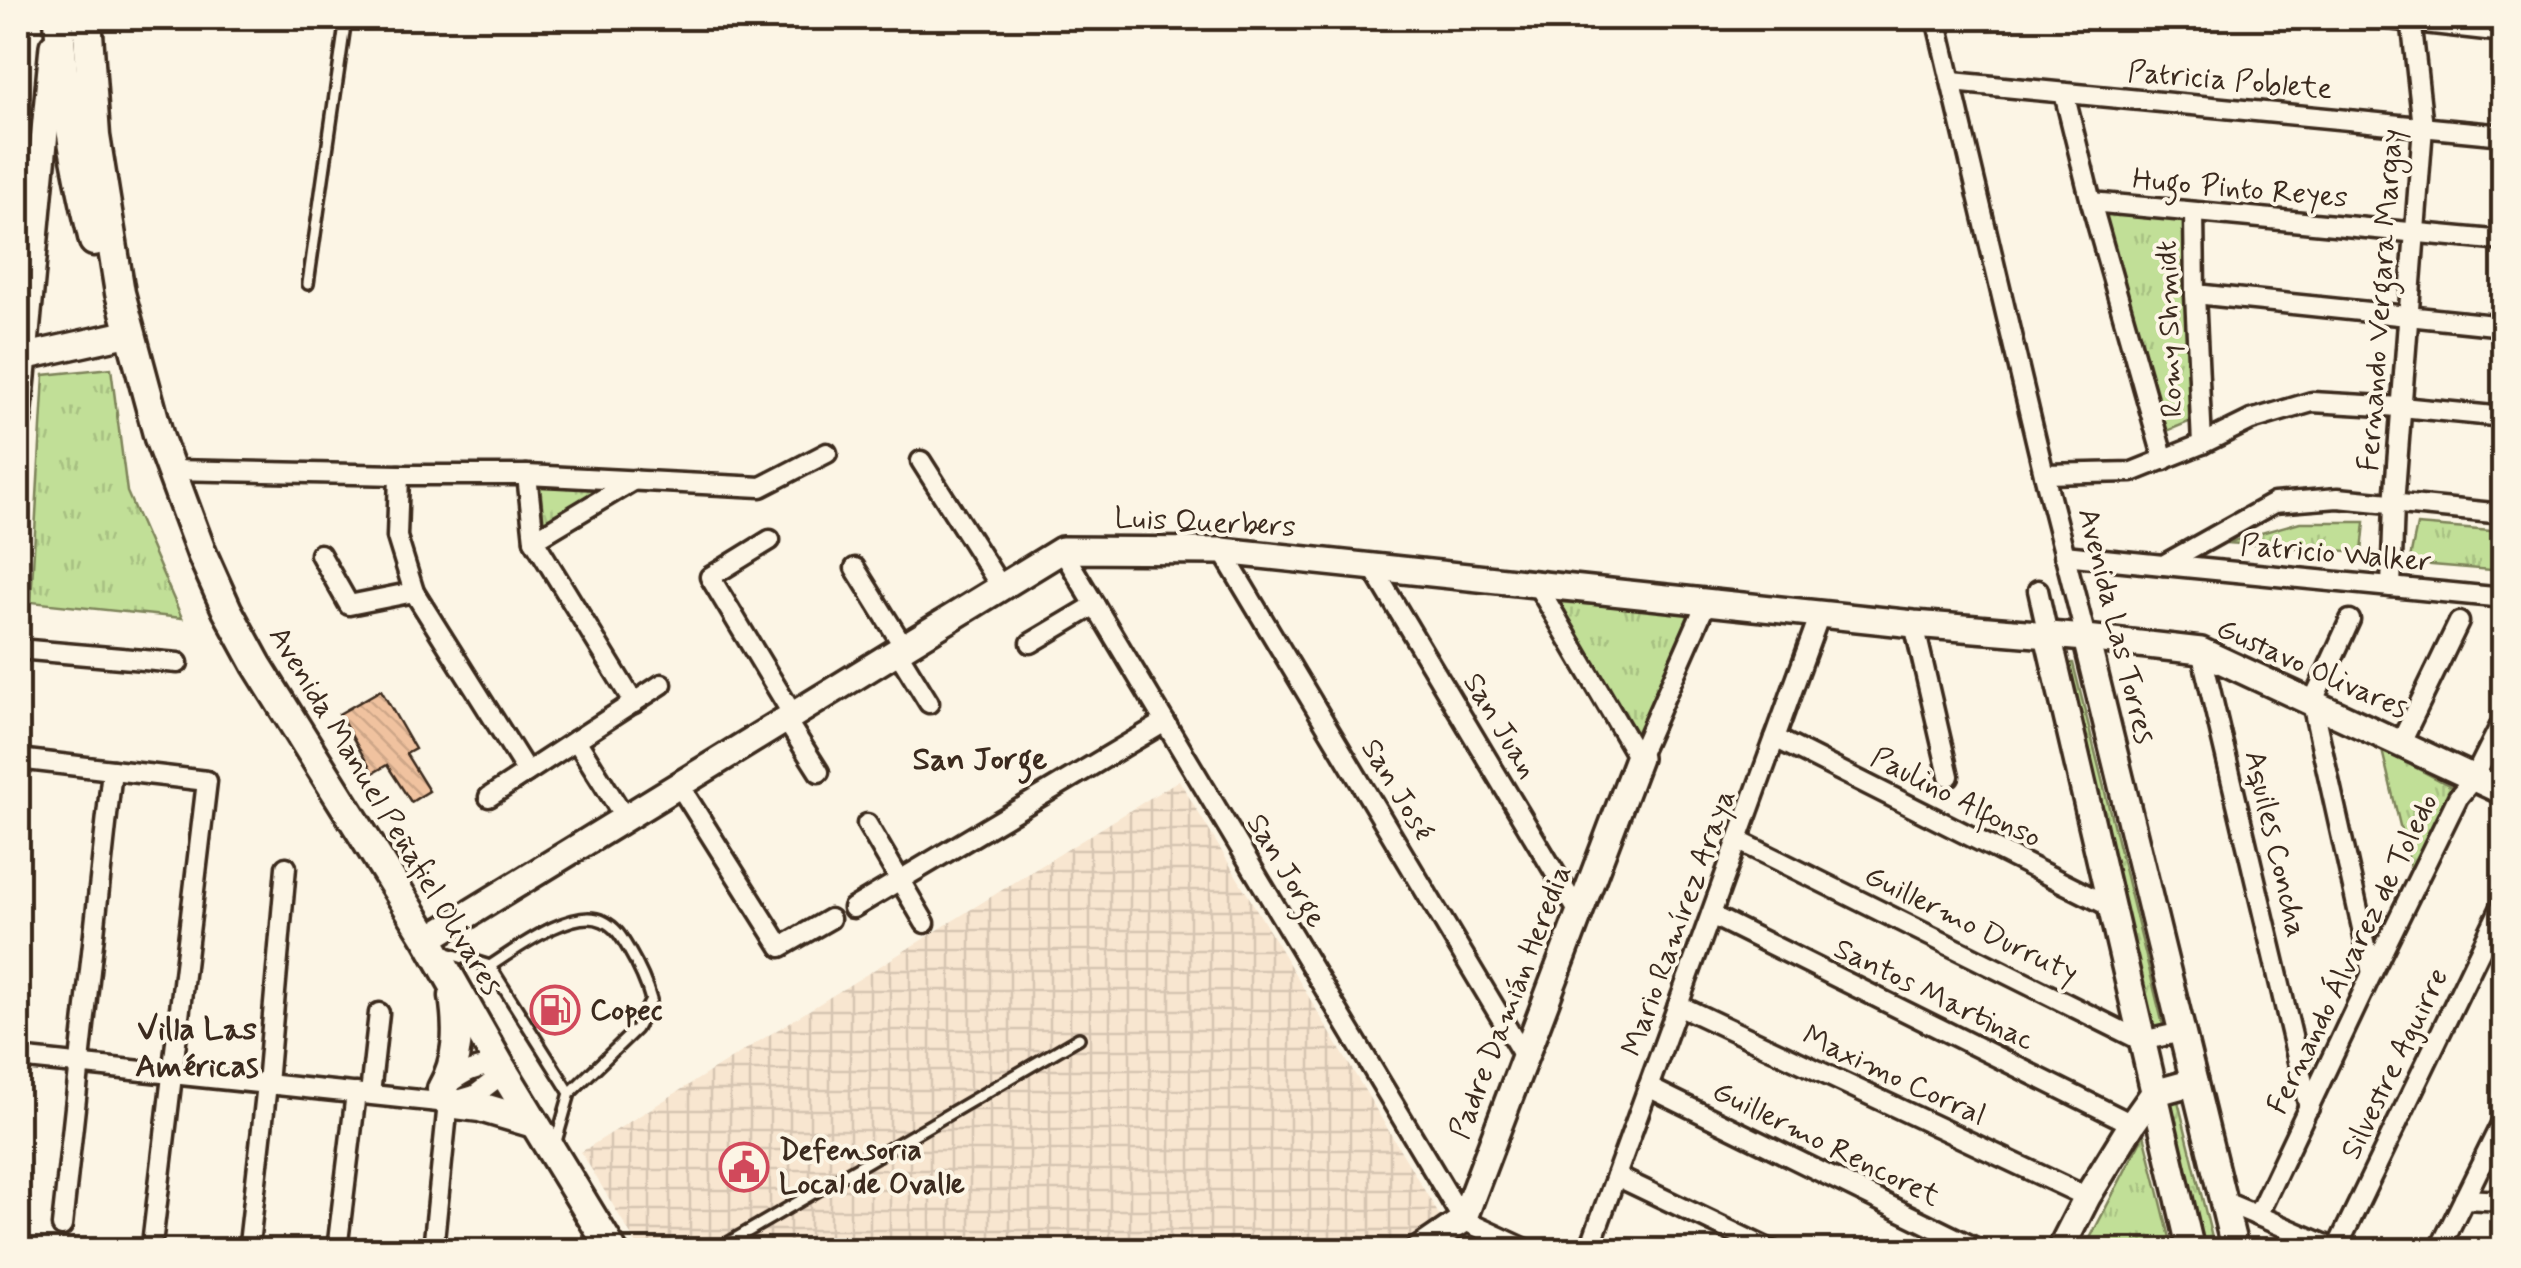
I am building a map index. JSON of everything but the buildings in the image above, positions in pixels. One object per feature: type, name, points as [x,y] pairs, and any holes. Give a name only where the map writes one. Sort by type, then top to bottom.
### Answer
[{"type":"main road","name":"Avenida Manuel Peñafiel Olivares","points":[[58,18],[74,152],[123,335],[170,470],[227,610]]},
{"type":"main road","name":"Avenida Manuel Peñafiel Olivares","points":[[88,18],[95,136],[123,335],[137,422],[156,482],[185,546],[430,943],[612,1250]]},
{"type":"main road","points":[[452,980],[458,1034],[456,1053],[440,1097],[534,1124]]},
{"type":"street","points":[[18,419],[20,358],[58,18]]},
{"type":"street","name":"Avenida Las Torres","points":[[1936,18],[2236,1250]]},
{"type":"street","points":[[2379,18],[2504,32]]},
{"type":"street","name":"Fernando Vergara Margay","points":[[2391,587],[2423,127],[2411,19]]},
{"type":"street","name":"Patricia Poblete","points":[[1952,82],[2504,135]]},
{"type":"street","points":[[2064,93],[2164,460]]},
{"type":"street","name":"Hugo Pinto Reyes","points":[[2092,202],[2504,241]]},
{"type":"street","name":"Romy Shmidt","points":[[2194,212],[2202,444]]},
{"type":"street","points":[[2195,294],[2504,326]]},
{"type":"street","points":[[20,358],[123,335]]},
{"type":"street","points":[[2044,474],[2132,472],[2251,420],[2312,402],[2504,417]]},
{"type":"street","points":[[170,470],[527,475],[761,487],[826,453]]},
{"type":"street","points":[[920,461],[1001,588]]},
{"type":"street","points":[[527,475],[534,540],[634,703]]},
{"type":"street","points":[[398,476],[397,537],[414,592],[527,772]]},
{"type":"street","points":[[534,540],[634,480]]},
{"type":"street","name":"Patricio Walker","points":[[2163,565],[2274,503],[2338,498],[2504,514]]},
{"type":"street","points":[[770,540],[710,576],[819,772]]},
{"type":"street","points":[[430,943],[625,818],[1062,550]]},
{"type":"street","name":"Luis Querbers","points":[[1062,550],[1222,551],[1914,624],[2086,638]]},
{"type":"street","name":"San Jorge","points":[[1062,550],[1463,1220]]},
{"type":"street","name":"San José","points":[[1222,551],[1524,1058]]},
{"type":"street","points":[[320,554],[348,605],[414,592]]},
{"type":"street","name":"Patricio Walker","points":[[2064,555],[2504,598]]},
{"type":"street","points":[[855,568],[929,703]]},
{"type":"street","name":"San Juan","points":[[1373,568],[1580,913]]},
{"type":"street","points":[[1536,583],[1638,758]]},
{"type":"street","points":[[2038,590],[2191,1250]]},
{"type":"street","name":"Padre Damián Heredia","points":[[1463,1220],[1638,758],[1706,601]]},
{"type":"street","points":[[1031,643],[1095,606]]},
{"type":"street","name":"Mario Ramírez Araya","points":[[1589,1250],[1820,614]]},
{"type":"street","points":[[2350,620],[2312,703],[2372,973]]},
{"type":"street","points":[[2400,744],[2459,622]]},
{"type":"street","points":[[1914,624],[1949,776]]},
{"type":"street","name":"Gustavo Olivares","points":[[2086,638],[2201,652],[2504,792]]},
{"type":"street","points":[[18,649],[178,663]]},
{"type":"street","name":"Aquiles Concha","points":[[2201,652],[2309,1108]]},
{"type":"street","points":[[489,797],[662,684]]},
{"type":"street","name":"Fernando Álvarez de Toledo","points":[[2257,1216],[2458,797],[2474,778],[2504,718]]},
{"type":"street","points":[[853,908],[1164,722]]},
{"type":"street","name":"Paulino Alfonso","points":[[1776,738],[2111,907]]},
{"type":"street","points":[[576,740],[625,818]]},
{"type":"street","points":[[18,759],[207,781],[153,1236]]},
{"type":"street","points":[[62,1226],[112,770]]},
{"type":"street","points":[[679,785],[780,947],[830,919]]},
{"type":"street","points":[[867,824],[925,923]]},
{"type":"street","name":"Guillermo Durruty","points":[[1739,842],[2142,1041]]},
{"type":"street","points":[[248,1244],[268,1084],[286,867]]},
{"type":"street","name":"Silvestre Aguirre","points":[[2337,1250],[2504,901]]},
{"type":"street","name":"Santos Martinac","points":[[1711,914],[2132,1124]]},
{"type":"street","name":"Maximo Corral","points":[[1678,1005],[2087,1197]]},
{"type":"street","points":[[337,1250],[378,1012]]},
{"type":"street","points":[[2142,1041],[2182,1032]]},
{"type":"street","points":[[18,1058],[362,1093],[440,1097],[475,1095],[502,1069]]},
{"type":"street","points":[[2060,1250],[2087,1197],[2154,1093],[2194,1082]]},
{"type":"street","name":"Guillermo Rencoret","points":[[1648,1088],[1980,1250]]},
{"type":"street","points":[[433,1250],[440,1097]]},
{"type":"street","points":[[2439,1250],[2504,1118]]},
{"type":"street","points":[[1616,1176],[1771,1250]]},
{"type":"street","points":[[2464,1198],[2504,1202]]},
{"type":"street","points":[[2224,1201],[2337,1250]]},
{"type":"street","points":[[1420,1250],[1463,1220],[1528,1250]]},
{"type":"lane","points":[[308,284],[346,18]]},
{"type":"lane","points":[[490,966],[547,931],[576,919],[600,919],[619,933],[644,976],[651,1000],[636,1029],[570,1093],[553,1152]]},
{"type":"lane","points":[[430,943],[490,966],[570,1093]]},
{"type":"lane","points":[[716,1250],[1079,1038]]},
{"type":"shaded area","points":[[18,18],[31,18],[19,200],[18,200]]},
{"type":"shaded area","points":[[1179,780],[1441,1218],[1388,1250],[640,1250],[581,1152]]},
{"type":"green space","points":[[2095,196],[2190,204],[2189,422],[2157,435]]},
{"type":"green space","points":[[111,368],[127,492],[182,618],[31,602],[44,375]]},
{"type":"green space","points":[[540,484],[611,486],[544,526]]},
{"type":"green space","points":[[2300,522],[2365,522],[2362,552],[2226,543]]},
{"type":"green space","points":[[2417,525],[2503,532],[2503,571],[2409,563]]},
{"type":"green space","points":[[1558,602],[1691,613],[1638,737]]},
{"type":"green space","points":[[2060,663],[2073,663],[2163,1025],[2150,1029]]},
{"type":"green space","points":[[2382,750],[2456,789],[2411,872]]},
{"type":"green space","points":[[2178,1101],[2215,1250],[2202,1250],[2168,1103]]},
{"type":"green space","points":[[2144,1134],[2173,1250],[2084,1250]]},
{"type":"place","name":"Copec","points":[[555,1010]]},
{"type":"place","name":"Defensoria Local de Ovalle","points":[[744,1167]]},
{"type":"district","name":"San Jorge","points":[[980,760]]},
{"type":"district","name":"Villa Las Américas","points":[[197,1048]]}]
